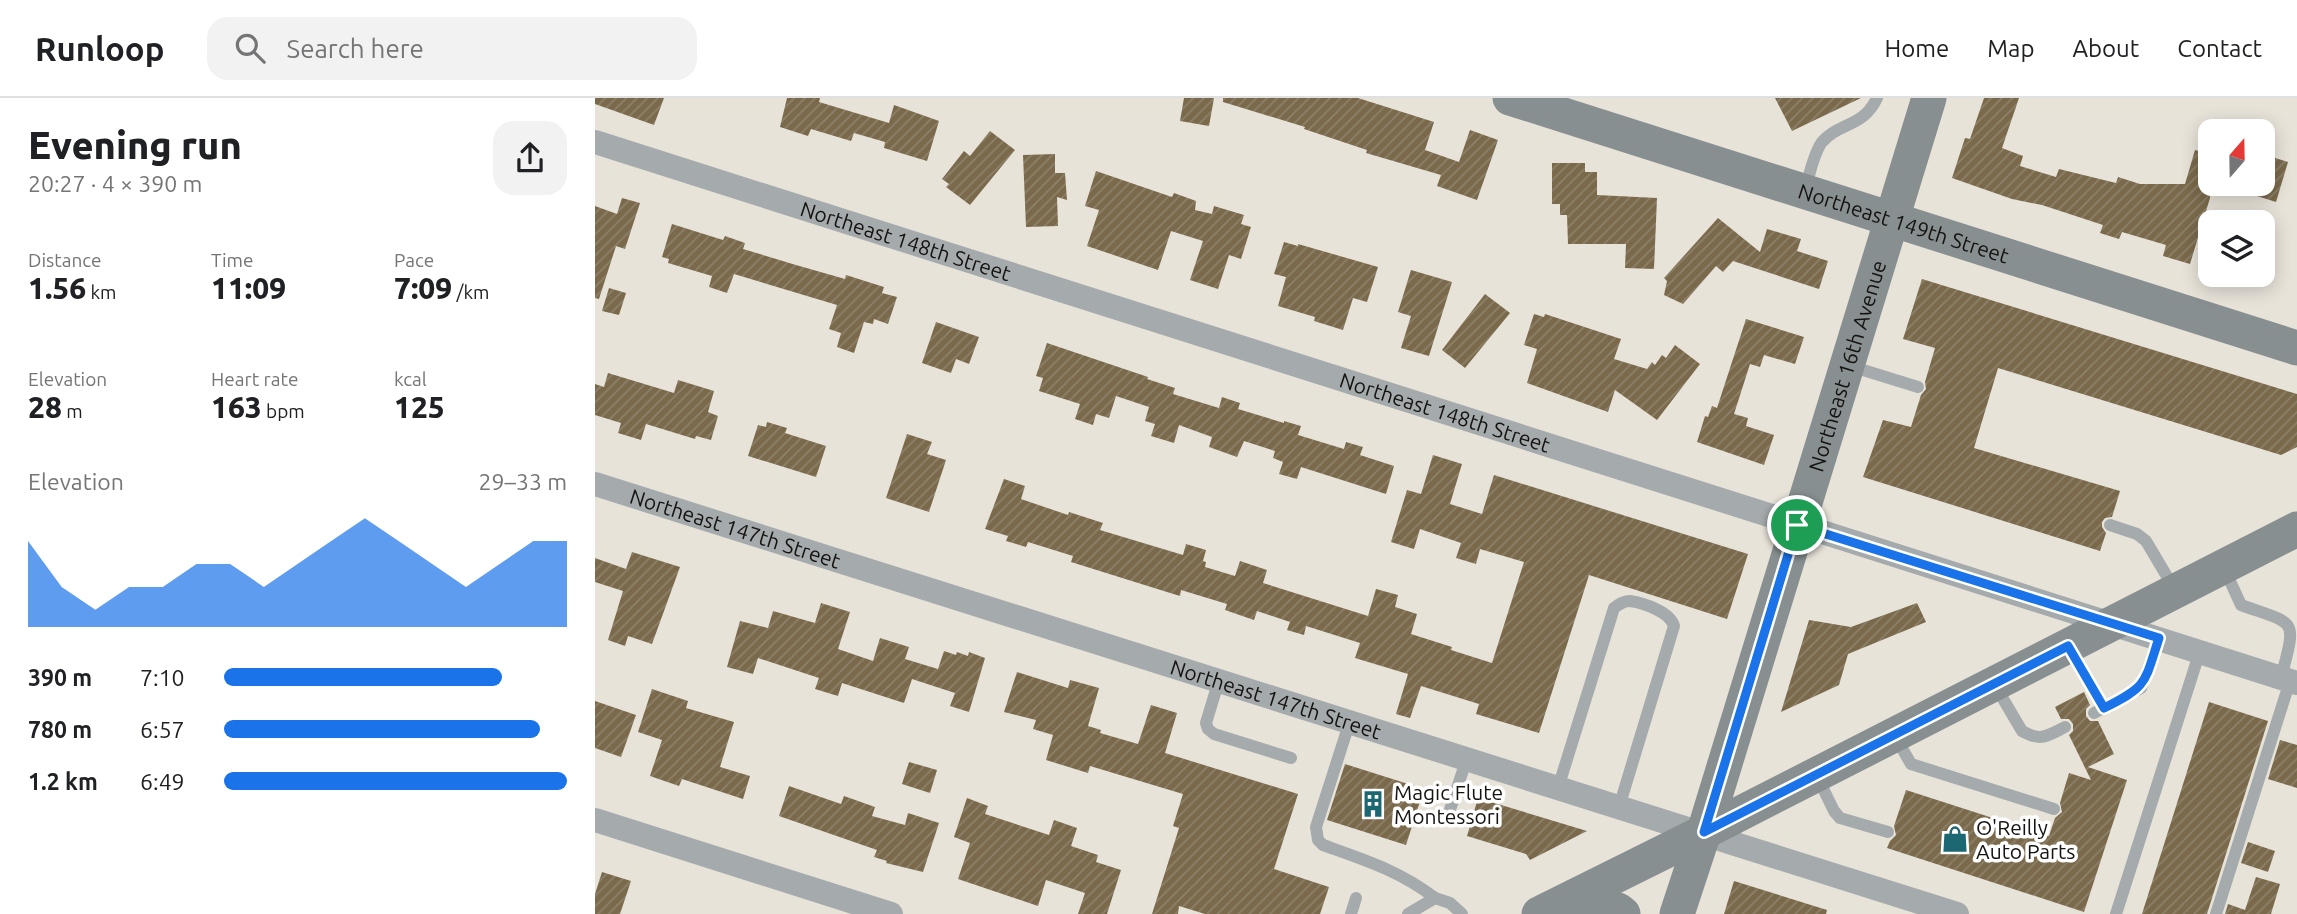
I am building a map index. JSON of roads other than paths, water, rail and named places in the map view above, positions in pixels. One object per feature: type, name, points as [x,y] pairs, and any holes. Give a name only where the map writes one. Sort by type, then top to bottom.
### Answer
[{"type":"street","name":"Northeast 149th Street","points":[[1510,98],[2297,348]]},
{"type":"street","name":"Northeast 16th Avenue","points":[[1677,914],[1929,98]]},
{"type":"street","name":"Northeast 148th Street","points":[[595,142],[2289,681]]},
{"type":"street","name":"Northeast 147th Street","points":[[595,484],[1957,914]]},
{"type":"street","points":[[1539,914],[2297,529]]},
{"type":"street","points":[[595,820],[858,909],[891,914]]},
{"type":"street","points":[[1576,896],[1623,914]]},
{"type":"lane","points":[[1804,191],[1823,141],[1865,117],[1877,98]]},
{"type":"lane","points":[[1847,364],[1918,387]]},
{"type":"lane","points":[[2110,525],[2137,534],[2146,541],[2175,591]]},
{"type":"lane","points":[[2216,914],[2289,681],[2293,639],[2293,630],[2286,621],[2241,605],[2223,566]]},
{"type":"lane","points":[[1559,788],[1614,608],[1629,601],[1665,613],[1674,626],[1619,807]]},
{"type":"lane","points":[[2068,646],[2099,710],[2141,688],[2159,638]]},
{"type":"lane","points":[[2116,914],[2200,651]]},
{"type":"lane","points":[[1219,680],[1206,723],[1208,729],[1214,734],[1291,758]]},
{"type":"lane","points":[[1994,683],[2022,731],[2033,737],[2046,737],[2065,727]]},
{"type":"lane","points":[[1350,721],[1316,827],[1318,840],[1323,845],[1394,871],[1462,914]]},
{"type":"lane","points":[[1895,735],[1912,764],[2054,809]]},
{"type":"lane","points":[[1447,819],[1467,758]]},
{"type":"lane","points":[[1816,775],[1840,818],[1888,832]]},
{"type":"lane","points":[[1351,914],[1356,898]]},
{"type":"lane","points":[[1408,914],[1435,898]]},
{"type":"place","name":"Magic Flute Montessori","points":[[1373,804]]},
{"type":"place","name":"O'Reilly Auto Parts","points":[[1955,839]]}]
